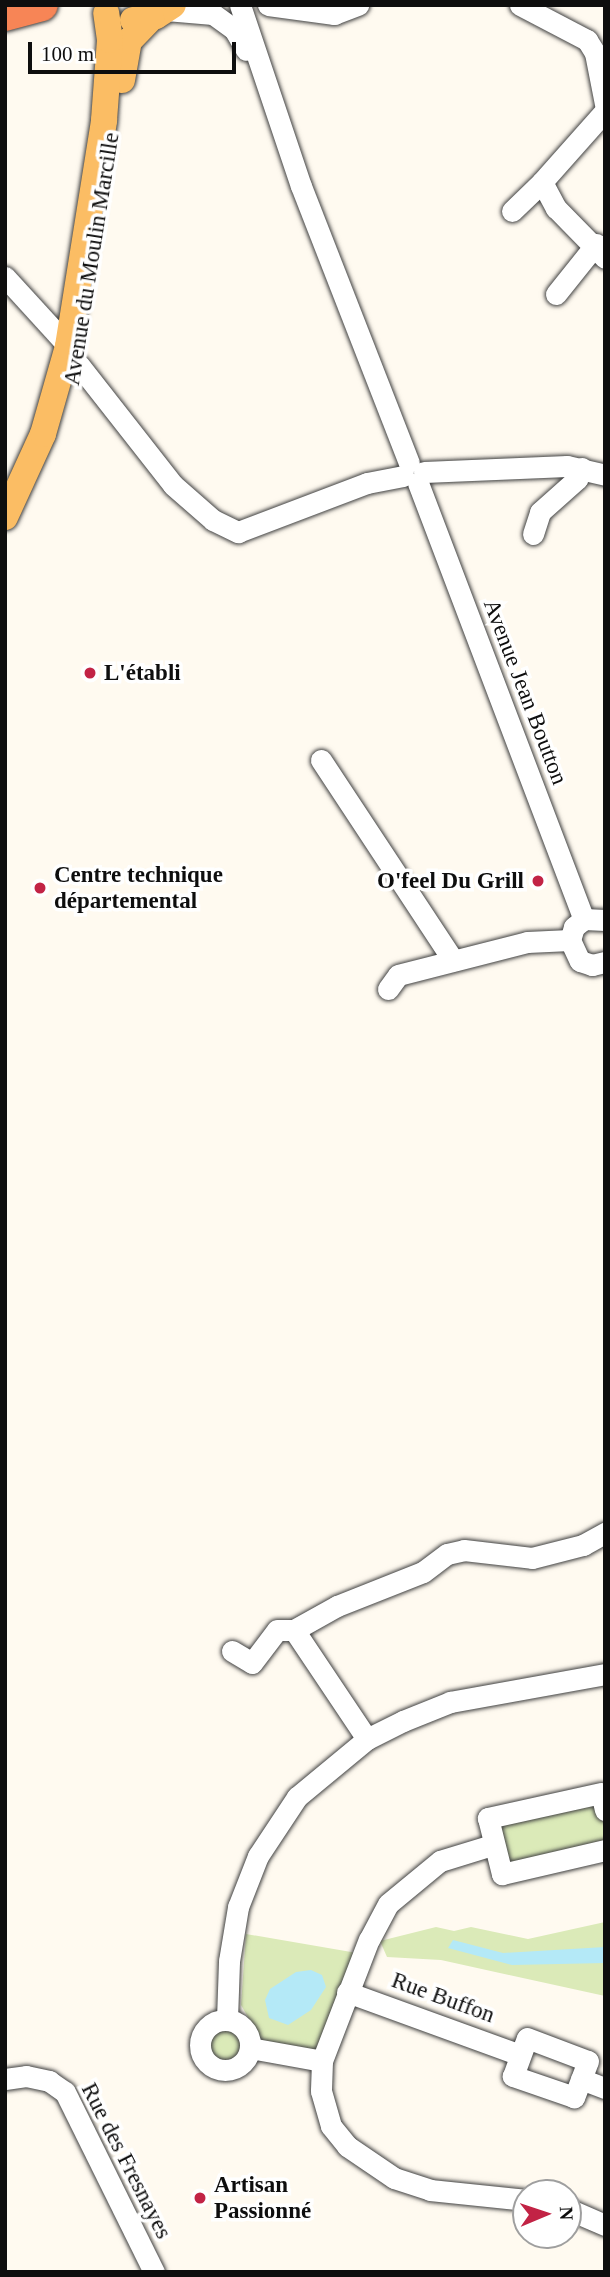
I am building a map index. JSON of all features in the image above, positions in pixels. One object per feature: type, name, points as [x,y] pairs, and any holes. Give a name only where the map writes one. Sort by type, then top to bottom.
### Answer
[{"type":"highway","points":[[5,15],[42,5]]},
{"type":"main road","points":[[101,9],[128,20],[163,11]]},
{"type":"main road","name":"Avenue du Moulin Marcille","points":[[74,356],[104,120],[110,40],[101,9]]},
{"type":"main road","name":"Avenue du Moulin Marcille","points":[[11,507],[74,356],[129,41],[163,11]]},
{"type":"street","points":[[268,5],[334,14],[358,5]]},
{"type":"street","points":[[520,5],[587,40],[600,50],[605,104]]},
{"type":"street","points":[[163,11],[214,14],[247,6]]},
{"type":"street","name":"Avenue Jean Boutton","points":[[247,6],[258,69]]},
{"type":"street","name":"Avenue Jean Boutton","points":[[214,14],[234,29],[258,69],[413,474],[595,919]]},
{"type":"street","points":[[512,211],[542,183],[605,111]]},
{"type":"street","points":[[542,183],[556,208],[600,251],[555,294]]},
{"type":"street","points":[[5,277],[74,356],[173,485],[213,520],[238,533],[367,483],[413,474],[582,468],[605,475]]},
{"type":"street","points":[[533,534],[540,512],[577,479],[582,468]]},
{"type":"street","points":[[321,760],[453,961]]},
{"type":"street","points":[[595,919],[574,927],[570,940],[580,961],[604,964]]},
{"type":"street","points":[[388,989],[398,975],[527,942],[570,940]]},
{"type":"street","points":[[232,1651],[252,1663],[277,1630],[294,1630],[337,1606],[424,1572],[447,1554],[464,1550],[532,1558],[583,1545],[605,1533]]},
{"type":"street","points":[[294,1630],[367,1739]]},
{"type":"street","points":[[227,2019],[229,1961],[238,1907],[258,1856],[298,1797],[367,1739],[450,1702],[605,1674]]},
{"type":"street","points":[[605,1810],[601,1793],[488,1818],[492,1845],[502,1874],[605,1850]]},
{"type":"street","points":[[492,1845],[440,1861],[394,1898],[369,1939],[348,1992],[322,2061],[321,2091],[331,2126],[367,2163],[430,2190],[512,2199]]},
{"type":"street","name":"Rue Buffon","points":[[348,1992],[520,2055]]},
{"type":"street","points":[[227,2019],[242,2025],[250,2048],[243,2063],[229,2070],[206,2062],[200,2047],[204,2030],[227,2019]]},
{"type":"street","points":[[527,2038],[588,2061],[574,2097],[513,2076],[520,2055],[527,2038]]},
{"type":"street","points":[[250,2048],[322,2061]]},
{"type":"street","name":"Rue des Fresnayes","points":[[5,2079],[26,2076],[49,2081],[65,2092],[154,2272]]},
{"type":"street","points":[[581,2079],[605,2088]]},
{"type":"street","points":[[582,2215],[605,2225]]},
{"type":"green space","points":[[582,1799],[601,1807],[605,1840],[507,1865],[496,1824]]},
{"type":"green space","points":[[605,1922],[605,1996],[441,1960],[387,1957],[380,1941],[436,1927],[454,1931],[471,1927],[528,1939]]},
{"type":"green space","points":[[246,1934],[357,1953],[321,2051],[264,2045],[241,2005]]},
{"type":"green space","points":[[226,2025],[239,2031],[245,2044],[239,2057],[226,2063],[213,2057],[207,2044],[213,2031]]},
{"type":"water","points":[[453,1940],[503,1953],[605,1947],[605,1963],[512,1965],[448,1948]]},
{"type":"water","points":[[311,1970],[322,1975],[326,1987],[311,2010],[288,2025],[269,2018],[265,2000],[270,1989],[296,1972]]},
{"type":"place","name":"L'établi","points":[[90,673]]},
{"type":"place","name":"O'feel Du Grill","points":[[538,881]]},
{"type":"place","name":"Centre technique départemental","points":[[40,888]]},
{"type":"place","name":"Artisan Passionné","points":[[200,2198]]}]
